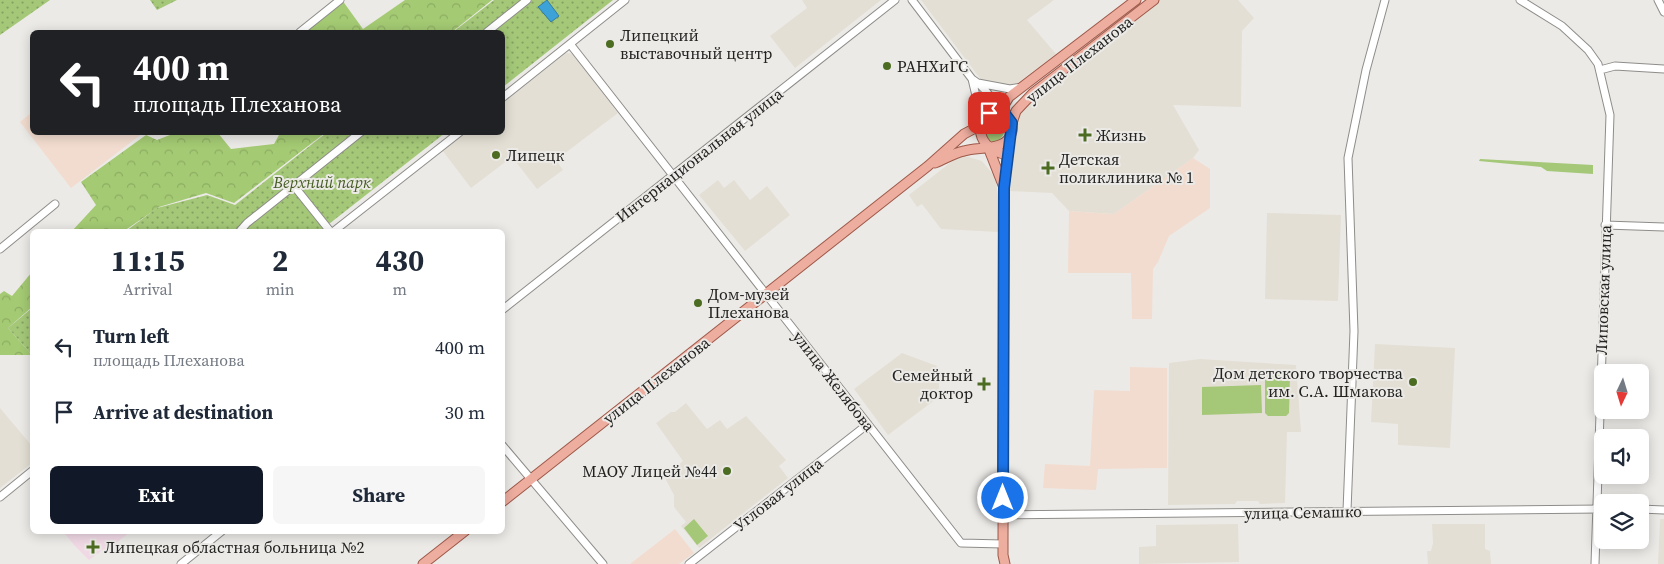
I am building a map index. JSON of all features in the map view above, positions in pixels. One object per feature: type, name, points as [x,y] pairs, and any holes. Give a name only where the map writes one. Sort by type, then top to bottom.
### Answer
[{"type":"main road","name":"улица Плеханова","points":[[999,110],[1009,97],[1136,0]]},
{"type":"main road","name":"улица Плеханова","points":[[1012,123],[1016,111],[1033,93],[1154,0]]},
{"type":"main road","points":[[988,147],[1001,145],[1009,138],[1012,132],[1012,123],[1006,113],[999,110],[992,111],[981,123],[981,136],[984,143],[988,147],[995,152],[1008,155]]},
{"type":"main road","name":"улица Плеханова","points":[[505,500],[928,166],[964,134],[981,123]]},
{"type":"main road","points":[[1003,561],[1004,188],[1009,138]]},
{"type":"main road","name":"улица Плеханова","points":[[928,166],[962,151],[988,147]]},
{"type":"main road","points":[[988,147],[1004,188]]},
{"type":"main road","points":[[423,564],[461,534]]},
{"type":"street","points":[[302,30],[340,0]]},
{"type":"street","points":[[490,30],[527,0]]},
{"type":"street","points":[[505,96],[626,0]]},
{"type":"street","name":"Интернациональная улица","points":[[505,308],[895,0]]},
{"type":"street","points":[[912,0],[999,110]]},
{"type":"street","points":[[1347,511],[1354,331],[1348,158],[1366,70],[1385,0]]},
{"type":"street","name":"Липовская улица","points":[[1520,0],[1562,26],[1588,50],[1598,64],[1610,115],[1605,225],[1600,494]]},
{"type":"street","points":[[1658,0],[1664,12]]},
{"type":"street","name":"улица Желябова","points":[[570,44],[961,544],[1003,544]]},
{"type":"street","points":[[1600,70],[1615,66],[1664,69]]},
{"type":"street","points":[[975,81],[1010,89],[1022,87]]},
{"type":"street","points":[[975,81],[981,123]]},
{"type":"street","points":[[242,229],[357,135]]},
{"type":"street","points":[[337,229],[456,135]]},
{"type":"street","points":[[294,186],[328,229]]},
{"type":"street","points":[[0,249],[55,204]]},
{"type":"street","points":[[1605,225],[1664,227]]},
{"type":"street","name":"Угловая улица","points":[[689,564],[868,424]]},
{"type":"street","points":[[505,449],[603,564]]},
{"type":"street","points":[[0,496],[30,473]]},
{"type":"street","name":"улица Семашко","points":[[1003,515],[1594,509]]},
{"type":"street","points":[[1649,510],[1664,510]]},
{"type":"street","points":[[181,564],[218,534]]},
{"type":"street","name":"Липовская улица","points":[[1595,564],[1596,549]]},
{"type":"shaded area","points":[[802,0],[881,0],[795,68],[770,36],[807,8]]},
{"type":"shaded area","points":[[921,0],[1054,0],[1027,20],[1056,54],[1015,85],[1002,87],[982,81]]},
{"type":"shaded area","points":[[1159,0],[1238,0],[1254,18],[1242,31],[1241,107],[1173,105],[1199,150],[1193,158],[1114,214],[1069,211],[1052,193],[1010,191],[1019,112],[1026,103]]},
{"type":"shaded area","points":[[566,53],[574,54],[618,113],[556,160],[563,170],[537,189],[512,157],[471,188],[442,150],[461,135],[505,135],[505,101]]},
{"type":"shaded area","points":[[30,114],[30,135],[20,122]]},
{"type":"shaded area","points":[[30,135],[140,135],[71,188]]},
{"type":"shaded area","points":[[965,156],[982,161],[995,177],[998,194],[998,232],[941,229],[922,204],[917,207],[909,195],[955,159]]},
{"type":"shaded area","points":[[1193,158],[1210,169],[1210,208],[1169,236],[1153,269],[1152,319],[1132,319],[1131,273],[1068,273],[1069,211],[1114,214]]},
{"type":"shaded area","points":[[718,180],[724,188],[734,180],[750,200],[767,186],[790,215],[745,251],[699,195]]},
{"type":"shaded area","points":[[1267,213],[1341,215],[1338,301],[1265,299]]},
{"type":"shaded area","name":"Дом детского творчества им. С.А. Шмакова","points":[[1375,344],[1455,348],[1450,448],[1398,445],[1398,424],[1371,422]]},
{"type":"shaded area","points":[[902,353],[937,366],[940,396],[888,435],[854,389]]},
{"type":"shaded area","points":[[1200,359],[1296,365],[1301,432],[1287,432],[1285,503],[1260,504],[1258,501],[1237,501],[1235,504],[1168,505],[1169,363]]},
{"type":"shaded area","points":[[1130,367],[1167,368],[1167,468],[1098,469],[1096,490],[1043,488],[1045,464],[1090,466],[1094,390],[1130,391]]},
{"type":"shaded area","name":"МАОУ Лицей №44","points":[[686,403],[707,429],[720,420],[727,429],[746,416],[786,460],[779,466],[788,478],[699,548],[681,526],[686,522],[674,507],[674,495],[665,476],[683,461],[656,423]]},
{"type":"shaded area","points":[[0,408],[30,444],[30,465],[0,488]]},
{"type":"shaded area","points":[[1660,519],[1664,519],[1664,564],[1658,564]]},
{"type":"shaded area","points":[[1238,524],[1239,562],[1139,564],[1139,547],[1156,546],[1156,525]]},
{"type":"shaded area","points":[[1432,524],[1485,524],[1485,549],[1490,551],[1491,564],[1428,564],[1427,551],[1431,551],[1433,543]]},
{"type":"shaded area","points":[[675,529],[694,553],[679,564],[630,564]]},
{"type":"shaded area","name":"Липецкая областная больница №2","points":[[65,534],[127,534],[106,551],[104,549],[89,560]]},
{"type":"green space","points":[[0,0],[50,0],[0,35]]},
{"type":"green space","points":[[150,0],[177,0],[157,10]]},
{"type":"green space","points":[[342,0],[363,29],[405,0],[492,0],[454,30],[305,30]]},
{"type":"green space","points":[[494,0],[613,0],[505,85],[505,30],[456,30]]},
{"type":"green space","points":[[997,116],[1003,119],[1006,129],[1000,139],[991,141],[985,135],[985,128],[989,121]]},
{"type":"green space","points":[[146,135],[157,140],[170,135],[220,135],[231,149],[274,144],[279,135],[322,135],[234,203],[206,193],[159,207],[127,229],[74,229],[96,205],[81,182]]},
{"type":"green space","name":"Верхний парк","points":[[323,135],[442,135],[323,229],[129,229],[157,208],[207,195],[235,205]]},
{"type":"green space","points":[[1480,159],[1593,165],[1593,174],[1547,171],[1541,167],[1479,161]]},
{"type":"green space","points":[[30,274],[30,309],[8,328],[30,355],[0,355],[0,294],[4,291],[12,296]]},
{"type":"green space","points":[[30,310],[30,353],[8,328]]},
{"type":"green space","points":[[1269,372],[1287,373],[1290,375],[1289,413],[1286,416],[1268,416],[1265,413],[1265,375]]},
{"type":"green space","points":[[1261,385],[1262,413],[1202,415],[1202,387]]},
{"type":"green space","points":[[694,519],[708,536],[697,545],[684,528]]},
{"type":"water","points":[[547,0],[559,16],[551,22],[538,7]]},
{"type":"place","name":"Липецкий выставочный центр","points":[[610,44]]},
{"type":"place","name":"РАНХиГС","points":[[887,66]]},
{"type":"place","name":"Жизнь","points":[[1085,135]]},
{"type":"place","name":"Липецк","points":[[496,155]]},
{"type":"place","name":"Детская поликлиника № 1","points":[[1048,168]]},
{"type":"place","name":"Дом-музей Плеханова","points":[[698,303]]},
{"type":"place","name":"Дом детского творчества им. С.А. Шмакова","points":[[1413,382]]},
{"type":"place","name":"Семейный доктор","points":[[984,384]]},
{"type":"place","name":"МАОУ Лицей №44","points":[[727,471]]},
{"type":"place","name":"Липецкая областная больница №2","points":[[93,547]]},
{"type":"route","points":[[989,113],[996,110],[1003,111],[1012,123],[1004,188],[1003,498]]}]
